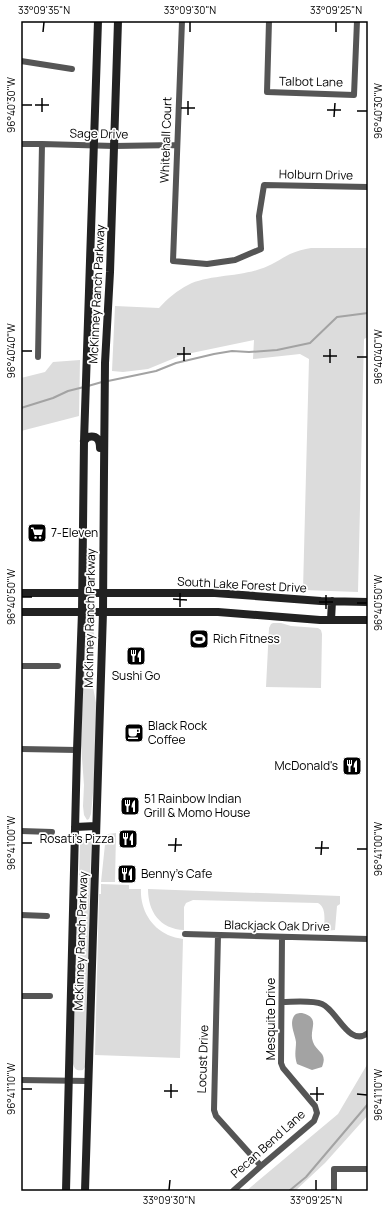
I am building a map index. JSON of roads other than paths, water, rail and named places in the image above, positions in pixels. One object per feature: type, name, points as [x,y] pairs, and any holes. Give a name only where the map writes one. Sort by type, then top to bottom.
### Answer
[{"type":"main road","name":"McKinney Ranch Parkway","points":[[66,1191],[82,612],[86,367],[98,21]]},
{"type":"main road","name":"McKinney Ranch Parkway","points":[[86,1191],[88,1081],[104,612],[104,398],[110,272],[118,21]]},
{"type":"main road","points":[[84,441],[90,436],[96,437],[99,440],[101,460],[104,471]]},
{"type":"main road","points":[[21,593],[103,593]]},
{"type":"main road","name":"South Lake Forest Drive","points":[[103,593],[216,593],[368,602]]},
{"type":"main road","points":[[331,620],[332,601]]},
{"type":"main road","points":[[21,612],[218,612],[331,620],[368,620]]},
{"type":"main road","points":[[75,827],[96,826]]},
{"type":"street","name":"Whitehall Court","points":[[182,21],[173,261],[207,264],[235,260],[261,249]]},
{"type":"street","name":"Talbot Lane","points":[[269,21],[267,92],[354,94],[357,21]]},
{"type":"street","points":[[21,61],[72,69]]},
{"type":"street","name":"Sage Drive","points":[[21,144],[114,146],[177,145]]},
{"type":"street","points":[[38,357],[42,144]]},
{"type":"street","name":"Holburn Drive","points":[[261,249],[259,216],[264,185],[368,187]]},
{"type":"street","points":[[21,666],[58,666]]},
{"type":"street","points":[[21,748],[77,750]]},
{"type":"street","points":[[21,831],[52,832]]},
{"type":"street","points":[[21,915],[48,916]]},
{"type":"street","name":"Blackjack Oak Drive","points":[[185,934],[368,939]]},
{"type":"street","name":"Locust Drive","points":[[218,935],[214,1110],[216,1116],[261,1166]]},
{"type":"street","name":"Mesquite Drive","points":[[282,937],[281,1063],[283,1068],[314,1106],[317,1113]]},
{"type":"street","points":[[21,996],[50,996]]},
{"type":"street","points":[[282,1002],[315,1002],[324,1005],[348,1032],[354,1036],[366,1035],[368,1033]]},
{"type":"street","points":[[21,1080],[88,1081]]},
{"type":"street","name":"Pecan Bend Lane","points":[[233,1191],[314,1121],[317,1113]]},
{"type":"street","points":[[334,1191],[334,1169],[368,1169]]},
{"type":"waterway","points":[[108,381],[156,371],[176,363],[214,354],[232,351],[249,352],[277,350],[310,343],[337,317],[368,313]]},
{"type":"waterway","points":[[88,386],[102,382]]},
{"type":"waterway","points":[[21,408],[53,398],[68,391],[84,387]]},
{"type":"waterway","points":[[289,1191],[306,1177],[368,1104]]},
{"type":"place","name":"7-Eleven","points":[[37,533]]},
{"type":"place","name":"Rich Fitness","points":[[199,639]]},
{"type":"place","name":"Sushi Go","points":[[136,656]]},
{"type":"place","name":"Black Rock Coffee","points":[[134,733]]},
{"type":"place","name":"McDonald's","points":[[352,766]]},
{"type":"place","name":"51 Rainbow Indian Grill & Momo House","points":[[130,806]]},
{"type":"place","name":"Rosati's Pizza","points":[[128,839]]},
{"type":"place","name":"Benny's Cafe","points":[[127,874]]}]
